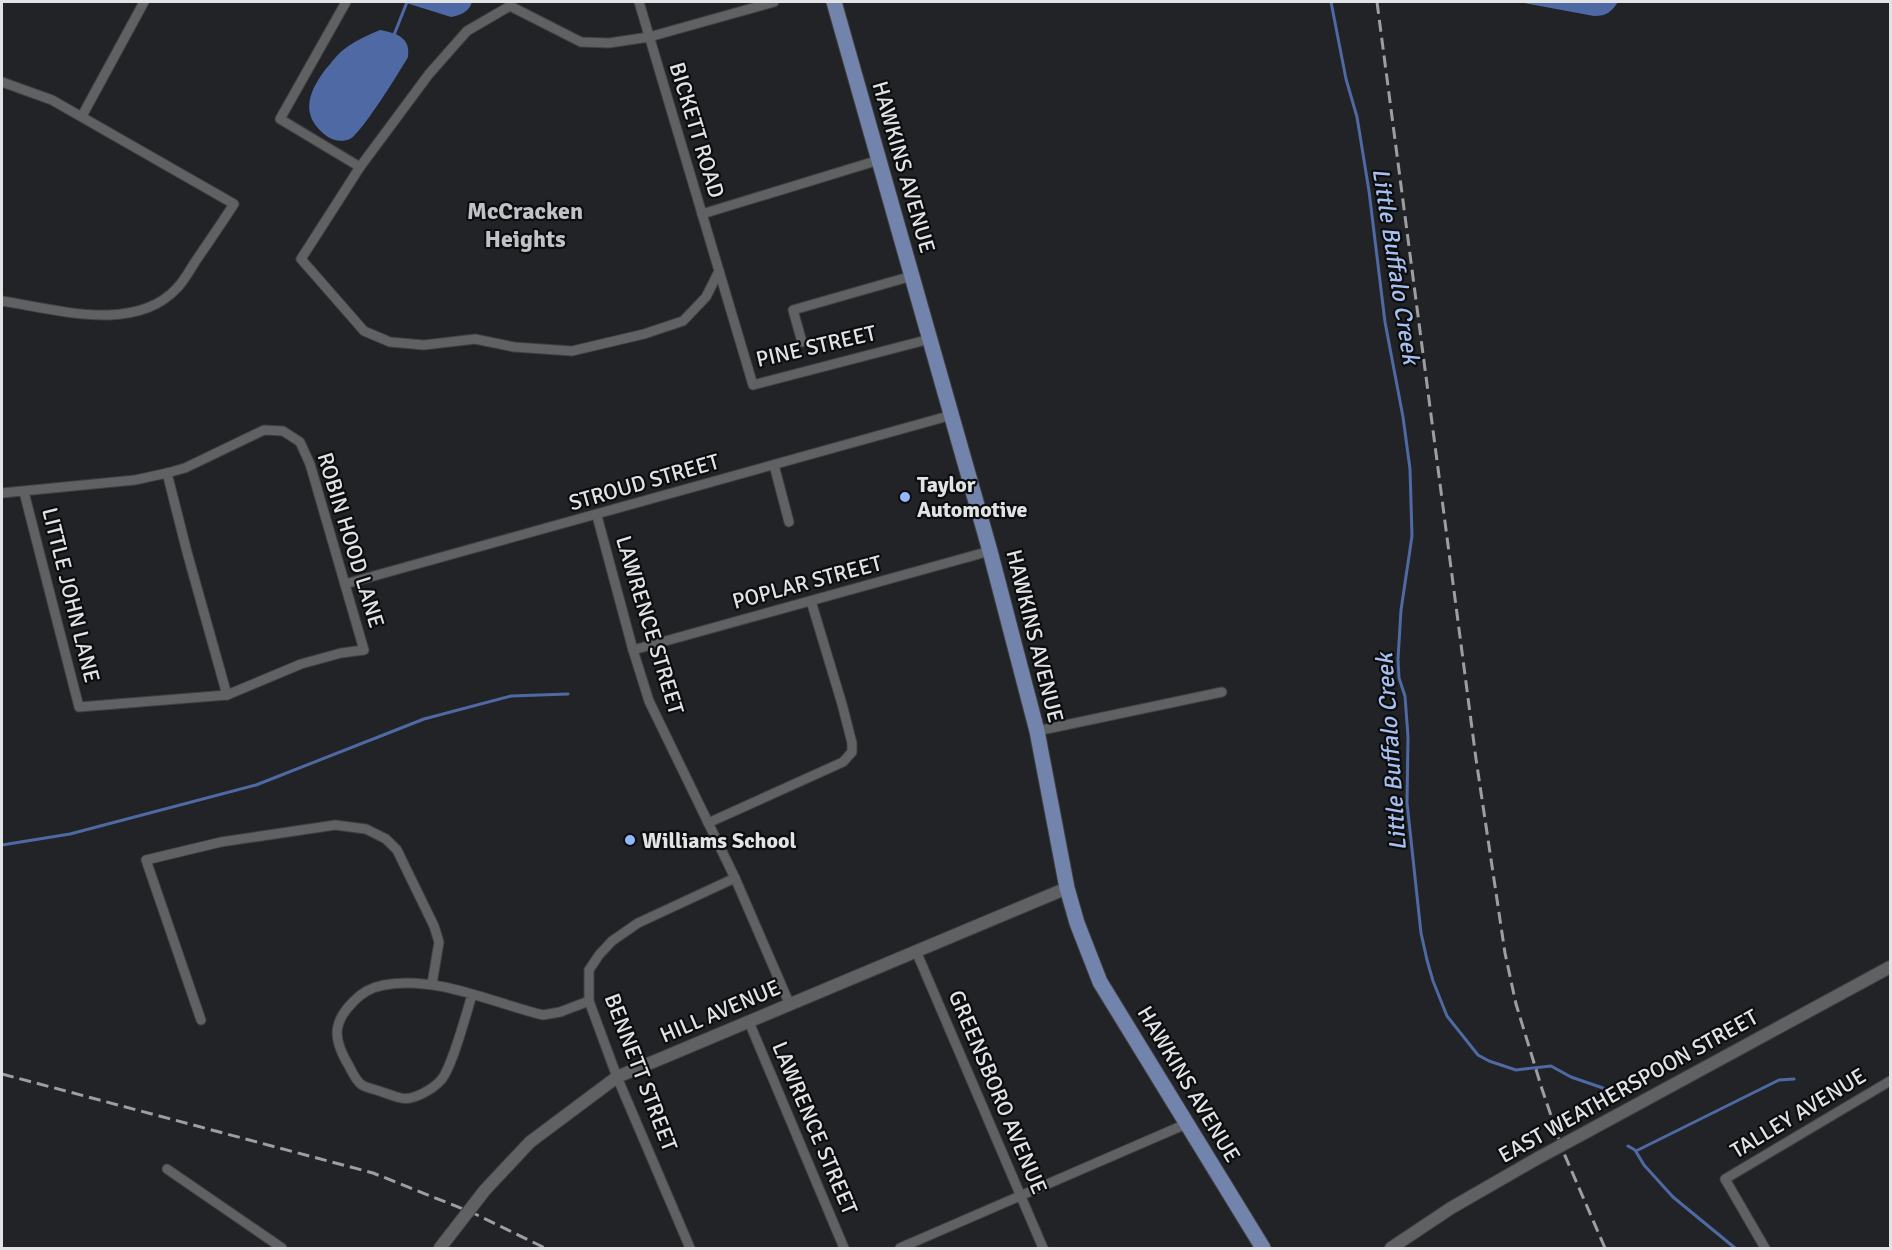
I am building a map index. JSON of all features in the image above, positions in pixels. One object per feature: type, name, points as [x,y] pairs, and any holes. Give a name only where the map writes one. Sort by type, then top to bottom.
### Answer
[{"type":"main road","name":"HAWKINS AVENUE","points":[[834,2],[990,551],[1037,731],[1067,888],[1077,923],[1100,982],[1263,1248]]},
{"type":"street","points":[[82,116],[144,2]]},
{"type":"street","points":[[346,2],[280,119],[360,167]]},
{"type":"street","name":"BICKETT ROAD","points":[[639,2],[719,271]]},
{"type":"street","points":[[719,271],[706,297],[683,321],[644,334],[572,351],[514,347],[475,339],[424,345],[390,342],[364,331],[301,259],[360,167],[429,74],[467,31],[510,4],[581,42],[609,43],[649,37],[774,2]]},
{"type":"street","points":[[2,82],[52,100],[234,204],[178,288],[163,300],[143,310],[125,315],[83,314],[2,301]]},
{"type":"street","points":[[702,214],[879,160]]},
{"type":"street","name":"PINE STREET","points":[[719,271],[753,385],[930,339]]},
{"type":"street","points":[[802,342],[794,310],[912,276]]},
{"type":"street","name":"STROUD STREET","points":[[345,584],[952,416]]},
{"type":"street","name":"ROBIN HOOD LANE","points":[[2,493],[135,480],[167,473],[185,468],[264,430],[283,431],[300,442],[310,464],[364,650],[341,653],[301,664],[227,695]]},
{"type":"street","points":[[774,465],[789,522]]},
{"type":"street","points":[[167,473],[227,695]]},
{"type":"street","name":"LITTLE JOHN LANE","points":[[24,492],[79,707],[227,695]]},
{"type":"street","name":"LAWRENCE STREET","points":[[597,516],[649,701],[735,878],[790,1005]]},
{"type":"street","name":"POPLAR STREET","points":[[633,650],[990,551]]},
{"type":"street","points":[[708,823],[843,762],[850,754],[852,743],[811,601]]},
{"type":"street","points":[[1037,731],[1222,692]]},
{"type":"street","points":[[201,1020],[146,860],[221,842],[335,825],[366,829],[386,839],[397,850],[435,926],[439,942],[432,984]]},
{"type":"street","name":"BENNETT STREET","points":[[690,1248],[617,1077],[589,1000],[589,970],[598,955],[612,941],[638,923],[735,878]]},
{"type":"street","name":"HILL AVENUE","points":[[440,1248],[485,1190],[530,1142],[617,1077],[1067,888]]},
{"type":"street","name":"GREENSBORO AVENUE","points":[[916,951],[1043,1248]]},
{"type":"street","name":"EAST WEATHERSPOON STREET","points":[[1391,1248],[1451,1208],[1538,1158],[1890,967]]},
{"type":"street","points":[[472,995],[446,1073],[430,1089],[416,1096],[401,1098],[361,1085],[346,1061],[338,1041],[338,1021],[356,998],[368,990],[382,985],[401,983],[432,984],[472,995],[543,1015],[560,1012],[589,1000]]},
{"type":"street","name":"LAWRENCE STREET","points":[[749,1022],[844,1248]]},
{"type":"street","name":"TALLEY AVENUE","points":[[1765,1248],[1725,1179],[1890,1081]]},
{"type":"street","points":[[900,1248],[1186,1124]]},
{"type":"street","points":[[167,1169],[282,1248]]},
{"type":"water","points":[[403,2],[472,2],[464,12],[451,17]]},
{"type":"water","points":[[1519,2],[1618,2],[1608,13],[1594,16]]},
{"type":"water","points":[[380,30],[405,40],[408,57],[355,135],[344,141],[330,138],[319,129],[310,113],[309,105],[314,88],[325,70],[341,52],[355,42]]},
{"type":"waterway","points":[[394,35],[407,2]]},
{"type":"waterway","name":"Little Buffalo Creek","points":[[1331,2],[1346,79],[1357,117],[1369,191],[1385,322],[1403,417],[1410,469],[1412,536],[1401,610],[1398,659],[1399,678],[1405,696],[1408,737],[1407,803],[1421,933],[1427,960],[1447,1016],[1478,1055],[1516,1070],[1551,1066],[1571,1077],[1603,1088],[1615,1100]]},
{"type":"waterway","points":[[2,845],[70,834],[256,785],[424,719],[511,696],[568,694]]},
{"type":"waterway","points":[[1636,1151],[1779,1080],[1794,1079]]},
{"type":"waterway","name":"Little Buffalo Creek","points":[[1628,1146],[1635,1150],[1644,1165],[1673,1197],[1735,1248]]},
{"type":"railway","points":[[1377,2],[1476,759],[1505,953],[1516,1004],[1563,1151],[1605,1248]]},
{"type":"railway","points":[[2,1074],[373,1173],[473,1213],[545,1248]]},
{"type":"place","name":"Taylor Automotive","points":[[905,497]]},
{"type":"place","name":"Williams School","points":[[630,840]]},
{"type":"district","name":"McCracken Heights","points":[[525,225]]}]
